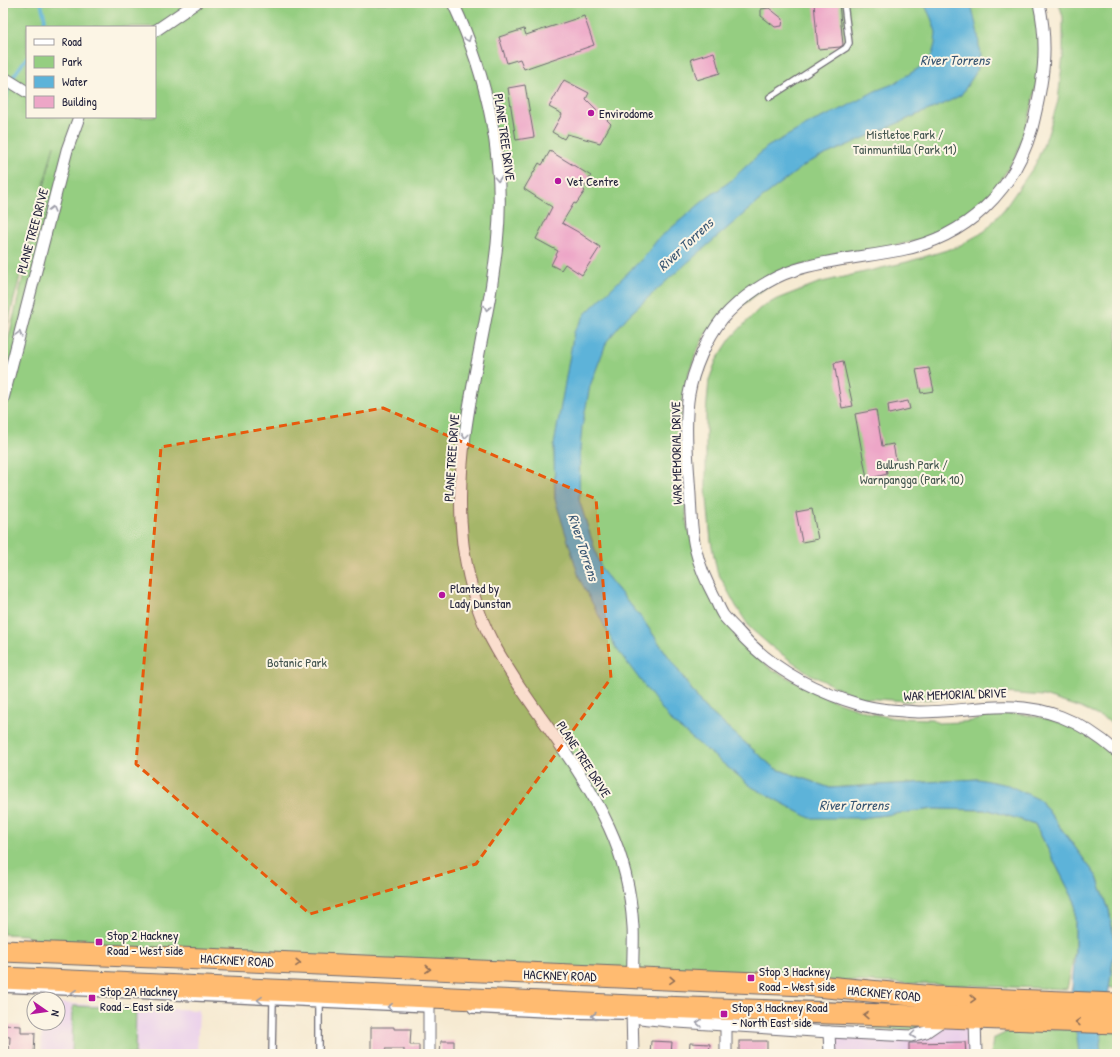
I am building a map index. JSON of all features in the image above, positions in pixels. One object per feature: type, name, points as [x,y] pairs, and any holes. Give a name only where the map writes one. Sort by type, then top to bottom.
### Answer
[{"type":"highway","name":"HACKNEY ROAD","points":[[3,951],[805,985],[934,997],[1117,1023]]},
{"type":"highway","points":[[3,964],[33,967],[60,980]]},
{"type":"highway","points":[[388,967],[429,1003]]},
{"type":"highway","name":"HACKNEY ROAD","points":[[3,978],[60,980],[429,1003],[464,999],[632,1011],[776,1012],[975,1019],[1029,1010],[1117,1004]]},
{"type":"highway","points":[[776,1012],[778,985]]},
{"type":"highway","points":[[934,997],[975,1019]]},
{"type":"street","points":[[156,30],[196,3]]},
{"type":"street","name":"PLANE TREE DRIVE","points":[[453,3],[471,45],[487,101],[496,154],[499,188],[497,243],[490,296],[470,395],[460,478],[463,548],[472,590],[490,637],[519,686],[565,750],[587,784],[610,828],[622,865],[628,891],[633,926],[633,978]]},
{"type":"street","name":"WAR MEMORIAL DRIVE","points":[[1039,3],[1044,22],[1045,54],[1041,90],[1029,136],[1014,173],[1003,188],[982,211],[955,231],[923,244],[904,250],[814,265],[794,270],[779,276],[755,290],[738,303],[722,319],[703,352],[694,376],[689,396],[687,418],[688,463],[695,549],[702,573],[723,615],[750,646],[773,665],[801,681],[858,705],[876,708],[923,712],[1019,706],[1038,709],[1056,714],[1087,728],[1117,752]]},
{"type":"street","points":[[4,78],[26,91]]},
{"type":"street","name":"PLANE TREE DRIVE","points":[[3,400],[8,355],[65,158],[74,119]]},
{"type":"street","points":[[429,1003],[429,1054]]},
{"type":"street","points":[[632,1011],[633,1054]]},
{"type":"street","name":"HACKNEY ROAD","points":[[632,1011],[655,1020],[911,1036],[926,1032],[947,1018]]},
{"type":"street","points":[[975,1019],[976,1054]]},
{"type":"street","points":[[726,1025],[726,1054]]},
{"type":"street","points":[[829,1032],[830,1054]]},
{"type":"lane","points":[[770,97],[846,48],[849,43],[844,3]]},
{"type":"lane","points":[[88,961],[203,959]]},
{"type":"lane","points":[[3,989],[320,1004],[429,1003]]},
{"type":"lane","points":[[272,1054],[273,1001]]},
{"type":"lane","points":[[319,1054],[320,1004]]},
{"type":"highlighted area","points":[[383,408],[596,499],[611,678],[476,864],[310,914],[136,764],[161,447]]},
{"type":"shaded area","points":[[66,1003],[199,1010],[197,1054],[41,1054],[42,1031],[66,1031]]},
{"type":"shaded area","points":[[962,1018],[971,1045],[972,1054],[830,1054],[829,1032],[911,1036]]},
{"type":"green space","name":"Botanic Park","points":[[3,3],[1036,3],[1042,55],[1031,110],[1016,156],[997,186],[978,207],[965,218],[952,226],[921,240],[793,267],[706,333],[688,375],[682,402],[681,430],[677,438],[680,490],[685,495],[687,526],[733,633],[746,648],[770,668],[824,697],[873,714],[894,718],[932,719],[938,723],[968,722],[987,715],[1006,714],[1041,717],[1057,722],[1089,737],[1117,759],[1117,989],[1109,987],[1115,944],[1109,910],[1097,877],[1040,800],[978,779],[830,788],[774,768],[703,706],[643,620],[601,569],[579,500],[580,449],[554,445],[555,499],[671,721],[861,818],[934,809],[989,810],[1035,824],[1075,902],[1075,951],[1067,989],[814,980],[113,949],[102,943],[72,942],[45,945],[34,944],[26,935],[3,934],[3,362],[54,145],[3,342]]},
{"type":"green space","name":"Bullrush Park / Warnpangga (Park 10)","points":[[1059,3],[1117,3],[1117,729],[1107,720],[1081,708],[1044,696],[1004,693],[907,701],[862,698],[837,688],[810,674],[773,648],[750,628],[736,606],[717,571],[711,541],[706,488],[706,414],[709,380],[716,361],[731,338],[759,309],[777,299],[818,283],[907,262],[957,247],[985,231],[1005,208],[1035,165],[1048,134],[1058,101],[1063,56],[1063,17]]},
{"type":"green space","points":[[73,1006],[136,1008],[135,1054],[72,1054]]},
{"type":"green space","points":[[1117,1023],[1117,1054],[991,1054],[993,1039],[1007,1032]]},
{"type":"green space","points":[[875,1024],[929,1025],[914,1030],[875,1030]]},
{"type":"water","name":"River Torrens","points":[[924,3],[971,3],[978,34],[980,57],[975,74],[961,95],[944,104],[809,162],[768,193],[628,316],[607,341],[590,386],[582,427],[579,500],[601,569],[643,620],[703,706],[774,768],[830,788],[978,779],[1008,785],[1040,800],[1097,877],[1109,910],[1115,944],[1100,1044],[1101,1054],[1079,1054],[1077,1036],[1070,1012],[1075,951],[1075,902],[1035,824],[989,810],[934,809],[861,818],[810,818],[752,787],[671,721],[616,648],[580,580],[555,499],[554,445],[574,332],[586,313],[643,258],[658,239],[707,198],[729,182],[767,147],[814,121],[846,107],[875,91],[893,84],[927,63],[932,55],[936,32]]},
{"type":"building","points":[[814,3],[839,3],[843,45],[840,47],[818,49]]},
{"type":"building","points":[[769,8],[783,19],[782,26],[775,27],[761,16],[761,9]]},
{"type":"building","points":[[584,16],[594,45],[524,69],[520,59],[507,63],[499,37],[524,29],[526,35]]},
{"type":"building","points":[[714,52],[720,73],[697,80],[691,59]]},
{"type":"building","points":[[564,80],[589,93],[586,99],[611,124],[600,143],[567,134],[564,139],[552,132],[562,114],[549,107]]},
{"type":"building","points":[[525,85],[534,137],[516,140],[508,88]]},
{"type":"building","points":[[550,151],[591,176],[583,189],[585,191],[576,204],[574,203],[562,223],[600,247],[582,275],[565,264],[561,270],[551,265],[558,251],[536,239],[552,207],[524,189],[539,163],[542,165]]},
{"type":"building","points":[[843,361],[853,406],[842,408],[834,363]]},
{"type":"building","points":[[929,368],[934,391],[921,393],[916,370]]},
{"type":"building","points":[[908,401],[910,409],[889,414],[888,405]]},
{"type":"building","points":[[876,410],[882,446],[893,444],[897,465],[886,467],[887,474],[867,479],[855,414]]},
{"type":"building","points":[[812,509],[818,539],[802,542],[796,512]]},
{"type":"building","points":[[3,1025],[21,1026],[21,1033],[35,1033],[34,1054],[9,1054],[10,1037],[3,1036]]},
{"type":"building","points":[[371,1027],[411,1029],[410,1045],[419,1045],[419,1054],[404,1054],[404,1049],[385,1049],[385,1054],[371,1054]]},
{"type":"building","points":[[441,1041],[454,1041],[454,1054],[440,1054]]},
{"type":"building","points":[[651,1041],[672,1042],[671,1054],[650,1054]]},
{"type":"building","points":[[739,1041],[767,1041],[767,1054],[739,1054]]},
{"type":"building","points":[[965,1042],[966,1054],[909,1054],[909,1043]]},
{"type":"building","points":[[690,1043],[710,1044],[709,1054],[689,1054]]},
{"type":"waterway","points":[[41,3],[45,19],[42,26]]},
{"type":"waterway","points":[[3,123],[8,84],[26,58]]},
{"type":"place","name":"Envirodome","points":[[591,113]]},
{"type":"place","name":"Vet Centre","points":[[558,181]]},
{"type":"place","name":"Planted by Lady Dunstan","points":[[442,595]]},
{"type":"place","name":"Stop 2 Hackney Road - West side","points":[[99,942]]},
{"type":"place","name":"Stop 3 Hackney Road - West side","points":[[751,978]]},
{"type":"place","name":"Stop 2A Hackney Road - East side","points":[[92,998]]},
{"type":"place","name":"Stop 3 Hackney Road - North East side","points":[[724,1014]]},
{"type":"park label","name":"Mistletoe Park / Tainmuntilla (Park 11)","points":[[905,142]]}]
